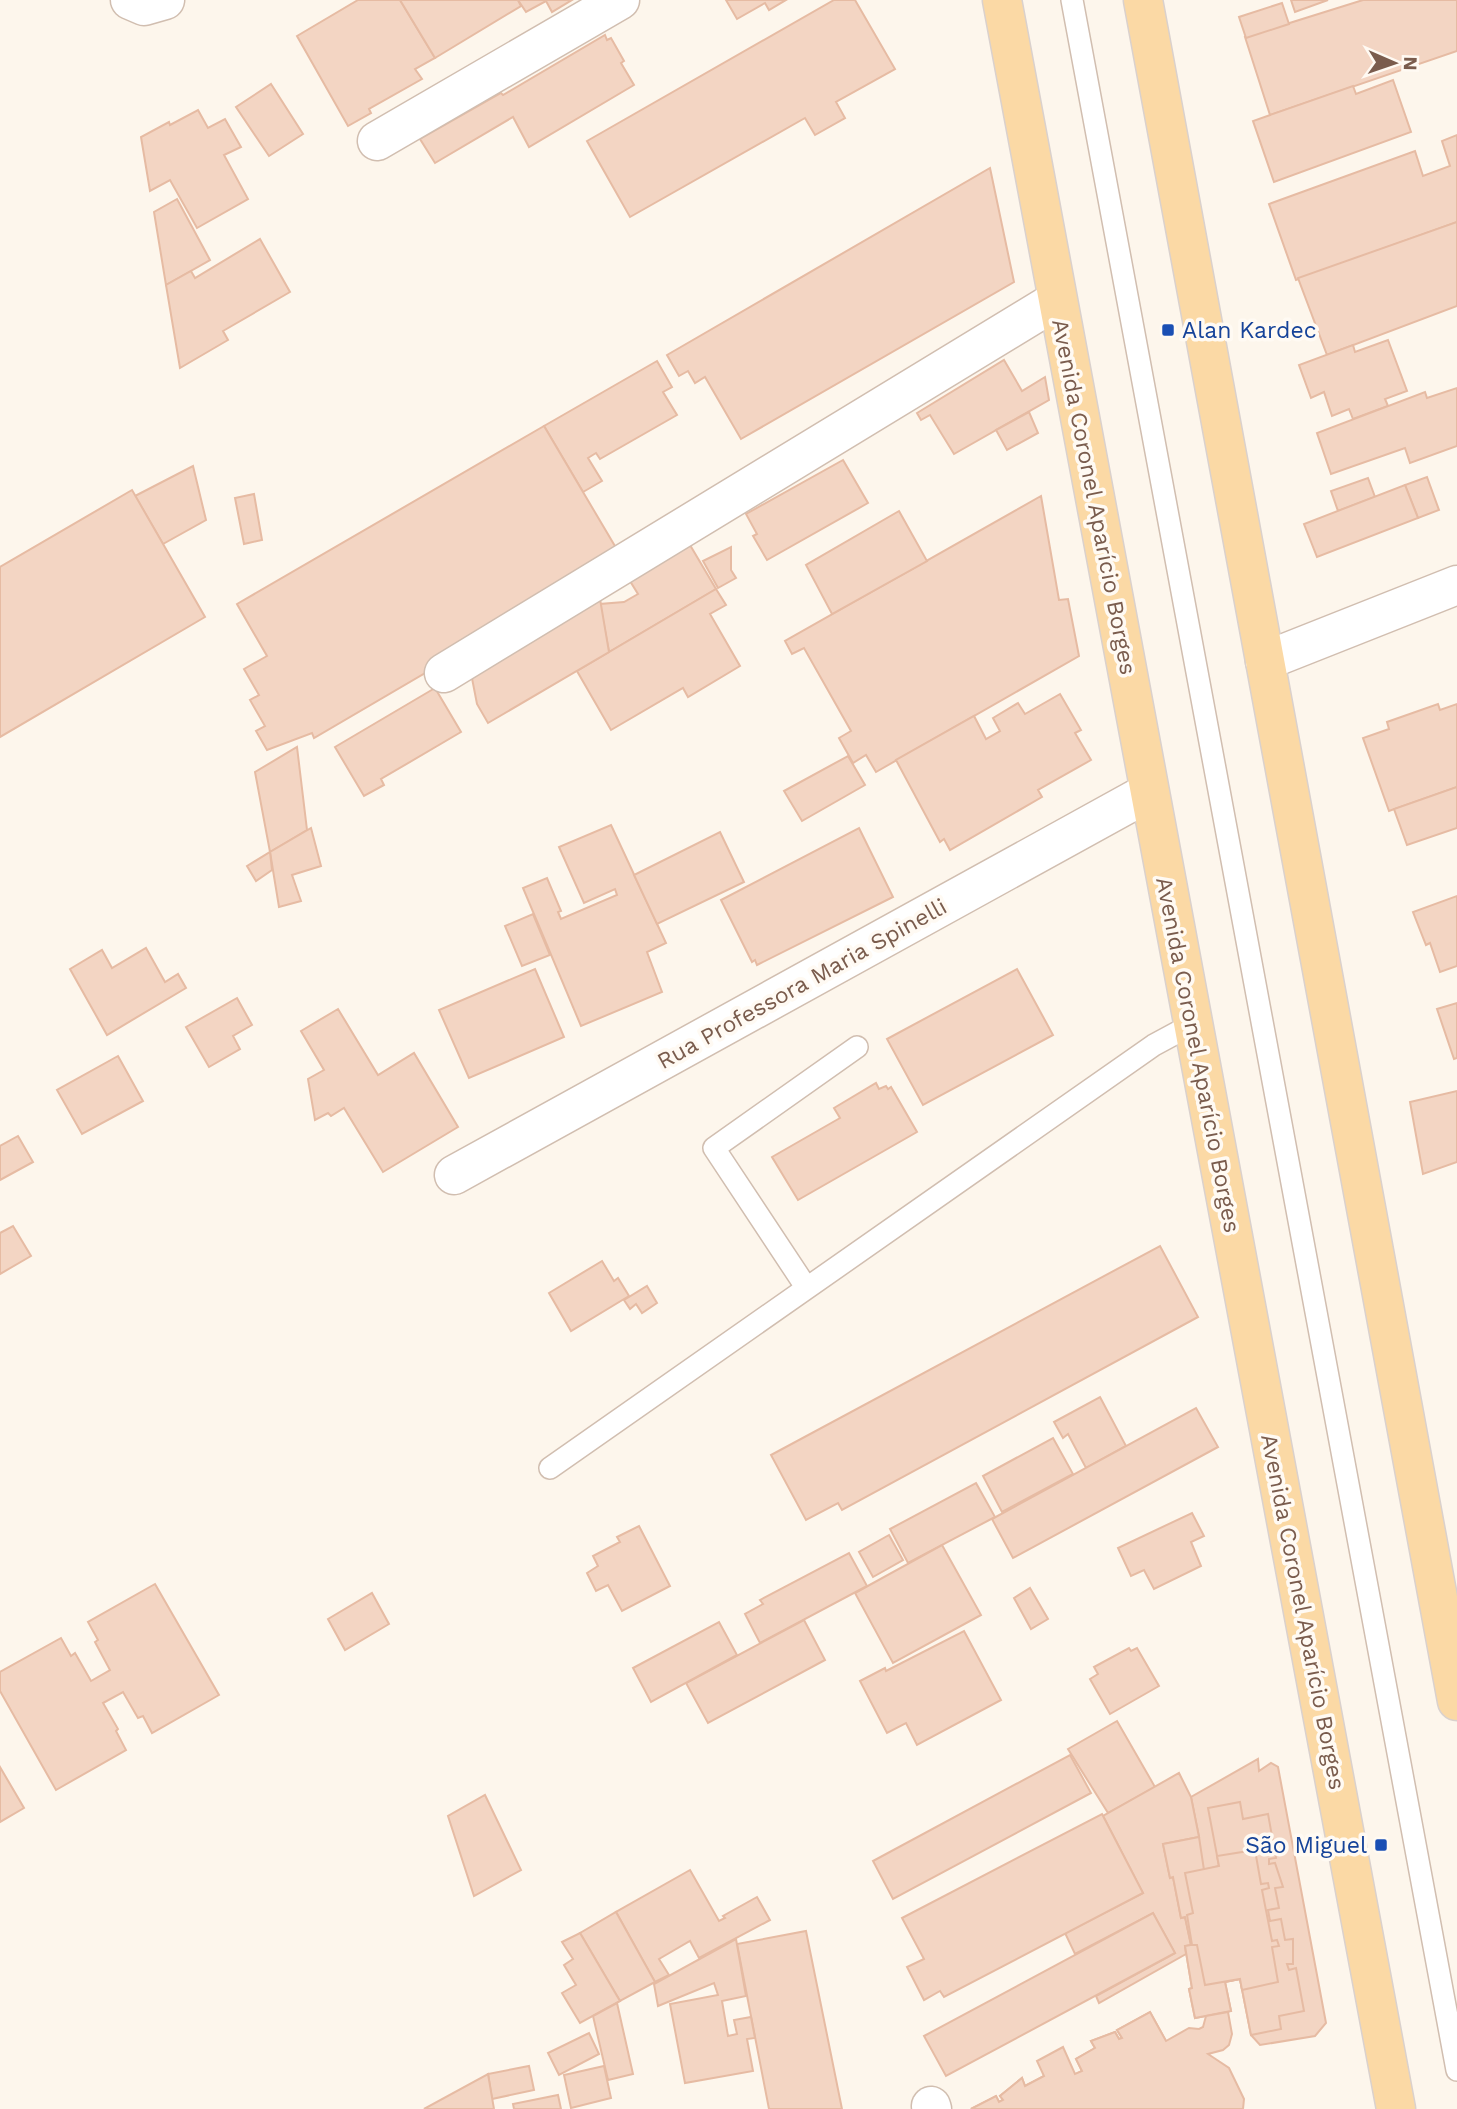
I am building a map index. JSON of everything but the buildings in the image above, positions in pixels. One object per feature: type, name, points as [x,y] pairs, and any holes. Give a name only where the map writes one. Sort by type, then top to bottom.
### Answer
[{"type":"main road","name":"Avenida Coronel Aparício Borges","points":[[1002,0],[1396,2109]]},
{"type":"main road","points":[[1143,0],[1457,1701]]},
{"type":"street","points":[[130,0],[144,6],[165,0]]},
{"type":"street","points":[[377,141],[620,0]]},
{"type":"street","points":[[444,673],[1057,300]]},
{"type":"street","points":[[1265,661],[1457,585]]},
{"type":"street","name":"Rua Professora Maria Spinelli","points":[[454,1175],[1149,792]]},
{"type":"lane","points":[[1072,0],[1457,2070]]},
{"type":"lane","points":[[550,1468],[1154,1045],[1193,1024]]},
{"type":"lane","points":[[806,1287],[714,1148],[857,1047]]},
{"type":"place","name":"Alan Kardec","points":[[1168,330]]},
{"type":"place","name":"São Miguel","points":[[1381,1845]]}]
